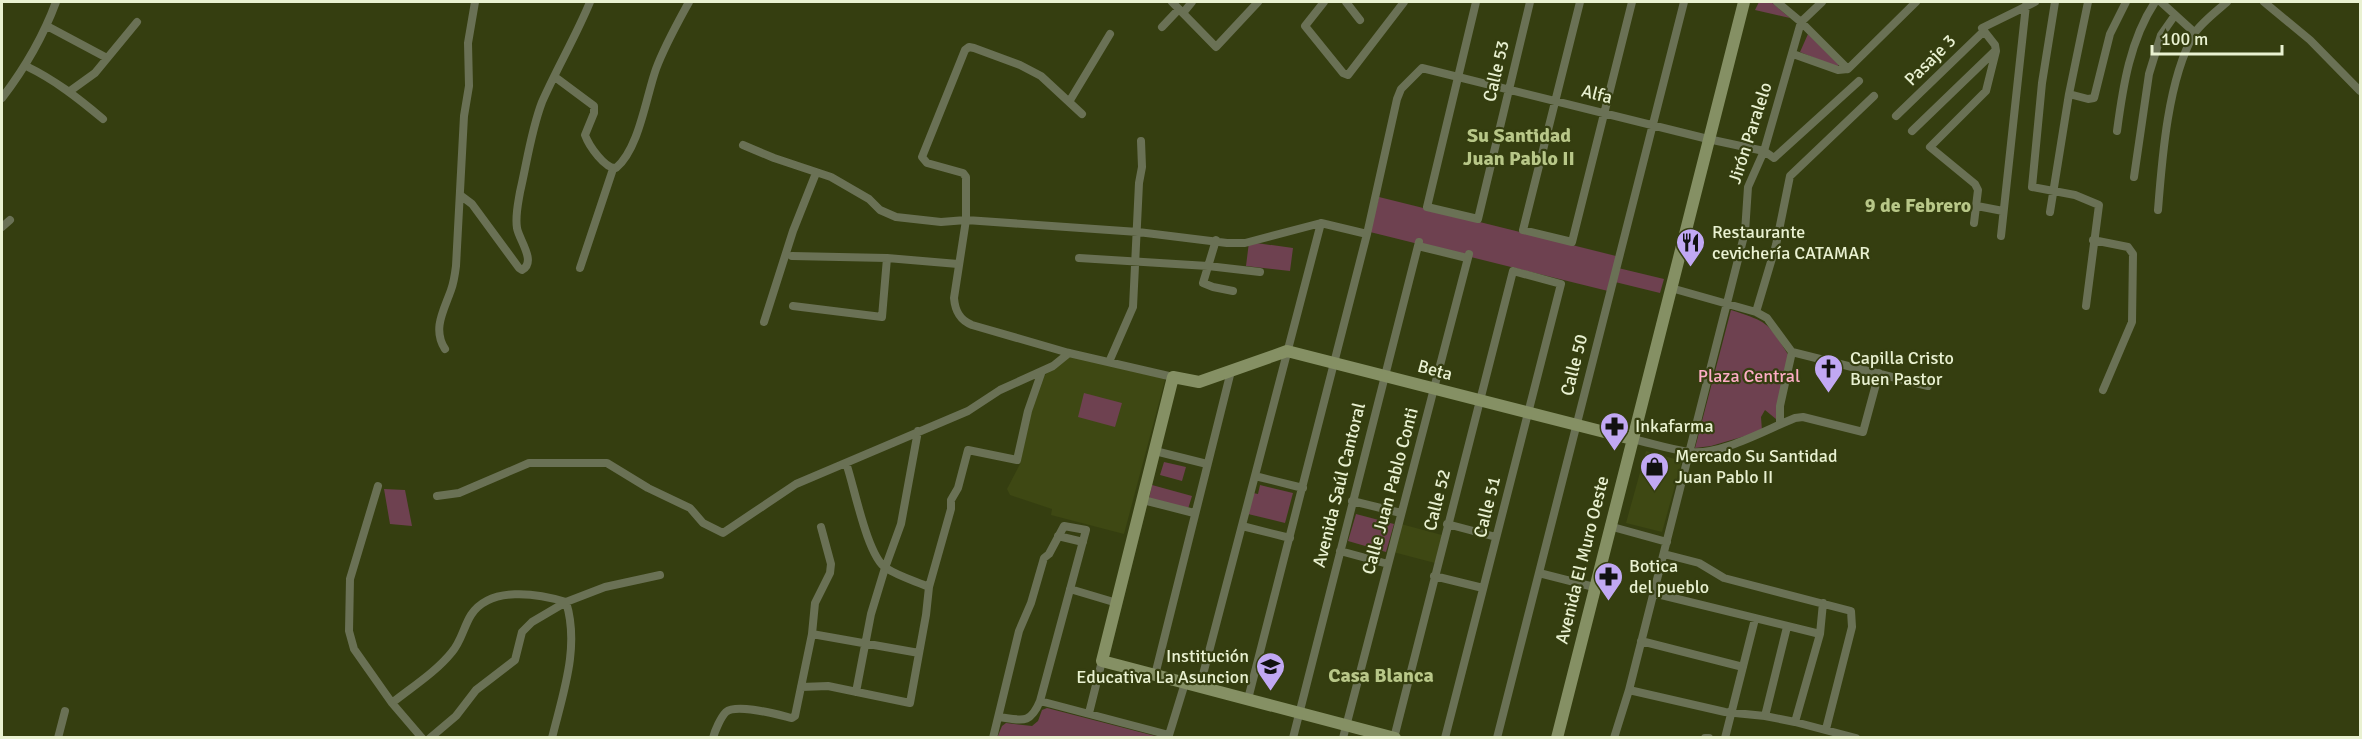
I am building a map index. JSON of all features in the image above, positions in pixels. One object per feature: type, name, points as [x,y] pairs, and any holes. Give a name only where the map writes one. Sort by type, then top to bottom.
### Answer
[{"type":"street","points":[[3,92],[26,66],[47,26],[56,2]]},
{"type":"street","points":[[445,349],[438,331],[441,314],[452,288],[456,266],[464,116],[469,86],[468,43],[476,2]]},
{"type":"street","points":[[460,195],[472,204],[519,268],[522,270],[526,268],[528,264],[524,243],[517,230],[516,212],[527,165],[530,138],[543,102],[590,2]]},
{"type":"street","points":[[580,268],[613,169],[619,166],[634,140],[666,45],[690,2]]},
{"type":"street","points":[[1172,2],[1216,47],[1258,2]]},
{"type":"street","points":[[1162,27],[1192,2]]},
{"type":"street","points":[[1324,2],[1305,26],[1343,73],[1348,75],[1404,2]]},
{"type":"street","points":[[1346,2],[1360,20]]},
{"type":"street","points":[[1457,75],[1476,2]]},
{"type":"street","name":"Calle 53","points":[[1457,75],[1427,207],[1478,219],[1530,2]]},
{"type":"street","points":[[1580,2],[1523,230],[1572,242],[1632,2]]},
{"type":"street","name":"Calle 50","points":[[1497,738],[1684,2]]},
{"type":"street","points":[[1777,2],[1801,22],[1848,69]]},
{"type":"street","points":[[1801,22],[1822,2]]},
{"type":"street","points":[[1793,54],[1838,70],[1848,69],[1916,2]]},
{"type":"street","name":"Pasaje 3","points":[[1896,116],[1983,30],[2026,5],[2036,2]]},
{"type":"street","points":[[2055,2],[2042,83],[2031,180],[2032,187],[2085,198],[2099,205],[2086,306]]},
{"type":"street","points":[[2069,94],[2088,99],[2094,98],[2110,34],[2126,2]]},
{"type":"street","points":[[2117,131],[2129,64],[2140,28],[2155,2]]},
{"type":"street","points":[[2161,2],[2195,33]]},
{"type":"street","points":[[2157,210],[2170,106],[2177,75],[2195,33],[2227,2]]},
{"type":"street","points":[[2264,2],[2318,48],[2361,92]]},
{"type":"street","name":"Avenida El Muro Oeste","points":[[1557,738],[1609,526],[1745,3]]},
{"type":"street","points":[[2050,212],[2069,94],[2089,3]]},
{"type":"street","points":[[2001,236],[2026,5]]},
{"type":"street","points":[[2134,177],[2148,74],[2161,35],[2175,15]]},
{"type":"street","points":[[70,90],[95,73],[137,22]]},
{"type":"street","name":"Jirón Paralelo","points":[[1614,738],[1629,690],[1745,232],[1748,186],[1764,151],[1801,22]]},
{"type":"street","points":[[47,26],[107,58]]},
{"type":"street","points":[[1974,223],[1978,190],[1975,184],[1930,147],[1986,92],[1996,51],[1995,45],[1983,30]]},
{"type":"street","points":[[1069,102],[1110,34]]},
{"type":"street","points":[[1082,114],[1041,76],[974,48],[969,47],[965,50],[922,157],[927,163],[964,175],[967,182],[966,220],[954,298],[955,310],[966,323],[1069,352],[1199,382],[1287,351]]},
{"type":"street","points":[[1912,132],[1996,51]]},
{"type":"street","points":[[26,66],[70,90],[103,119]]},
{"type":"street","name":"Alfa","points":[[1367,234],[1397,99],[1401,89],[1422,68],[1764,151]]},
{"type":"street","points":[[555,77],[594,106],[594,113],[585,135],[588,142],[613,169]]},
{"type":"street","points":[[1764,151],[1774,158],[1859,81]]},
{"type":"street","points":[[1756,312],[1776,245],[1790,176],[1874,96]]},
{"type":"street","points":[[1109,362],[1133,307],[1141,141]]},
{"type":"street","points":[[743,145],[831,177],[869,199],[880,210],[896,217],[940,222],[966,220],[1138,232],[1227,243],[1245,243],[1321,223],[1367,234],[1248,699]]},
{"type":"street","points":[[764,322],[793,231],[816,173]]},
{"type":"street","points":[[1977,206],[2003,211]]},
{"type":"street","points":[[2,227],[10,220]]},
{"type":"street","points":[[1200,686],[1321,223]]},
{"type":"street","points":[[1216,240],[1203,284],[1233,291]]},
{"type":"street","points":[[2093,240],[2128,247],[2133,254],[2132,322],[2103,390]]},
{"type":"street","name":"Avenida Saúl Cantoral","points":[[1293,738],[1418,244],[1468,256]]},
{"type":"street","points":[[792,256],[887,258],[958,264]]},
{"type":"street","name":"Calle Juan Pablo Conti","points":[[1345,731],[1468,256]]},
{"type":"street","points":[[794,306],[882,317],[887,258]]},
{"type":"street","points":[[1079,258],[1208,266],[1260,272]]},
{"type":"street","name":"Calle 51","points":[[1445,738],[1561,284],[1513,271]]},
{"type":"street","name":"Calle 52","points":[[1394,737],[1513,271]]},
{"type":"street","points":[[1671,288],[1756,312],[1767,318],[1792,352],[1928,386]]},
{"type":"street","name":"Beta","points":[[1287,351],[1479,401],[1690,452],[1722,448],[1803,417],[1863,432],[1880,373]]},
{"type":"street","points":[[437,496],[459,493],[529,463],[607,463],[648,488],[690,508],[703,523],[721,533],[796,484],[968,411],[1000,390],[1053,366],[1069,352]]},
{"type":"street","points":[[1780,424],[1780,406],[1792,352]]},
{"type":"street","points":[[801,687],[828,686],[910,703],[929,587],[951,509],[951,500],[958,488],[968,450],[1017,460],[1028,411],[1042,371]]},
{"type":"street","points":[[1155,675],[1231,371]]},
{"type":"street","points":[[1089,713],[1173,377]]},
{"type":"street","points":[[856,692],[871,614],[885,567],[902,524],[918,431]]},
{"type":"street","points":[[1155,451],[1207,464]]},
{"type":"street","points":[[846,463],[860,515],[878,561],[885,567],[929,587]]},
{"type":"street","points":[[1255,476],[1303,488]]},
{"type":"street","points":[[378,486],[350,579],[349,631],[354,649],[392,703],[422,738]]},
{"type":"street","points":[[1143,500],[1194,513]]},
{"type":"street","points":[[1352,501],[1401,513]]},
{"type":"street","points":[[1447,524],[1496,537]]},
{"type":"street","points":[[1242,526],[1290,538]]},
{"type":"street","points":[[1609,526],[1667,542]]},
{"type":"street","points":[[713,738],[726,712],[732,709],[795,717],[812,634],[815,603],[830,573],[831,564],[821,527]]},
{"type":"street","points":[[993,738],[1019,631],[1031,603],[1044,558],[1049,554],[1058,536],[1083,542],[1035,713],[1029,719],[999,717]]},
{"type":"street","points":[[1340,551],[1388,564]]},
{"type":"street","points":[[1664,554],[1699,563],[1724,578],[1851,611],[1852,627],[1826,729]]},
{"type":"street","points":[[1539,573],[1594,587]]},
{"type":"street","points":[[430,738],[456,716],[476,690],[515,660],[522,632],[532,622],[566,602],[605,587],[660,575]]},
{"type":"street","points":[[1434,576],[1483,588]]},
{"type":"street","points":[[1070,589],[1117,603]]},
{"type":"street","points":[[1653,593],[1820,634]]},
{"type":"street","points":[[392,703],[453,652],[472,614],[492,598],[505,595],[544,595],[566,602]]},
{"type":"street","points":[[552,738],[571,659],[571,619],[566,602]]},
{"type":"street","points":[[1795,722],[1820,634],[1823,603]]},
{"type":"street","points":[[1725,738],[1755,619]]},
{"type":"street","points":[[1765,716],[1787,627]]},
{"type":"street","points":[[812,634],[919,653]]},
{"type":"street","points":[[1641,641],[1743,667]]},
{"type":"street","points":[[1102,661],[1299,712],[1345,731],[1394,737]]},
{"type":"street","points":[[1040,701],[1167,736],[1185,682]]},
{"type":"street","points":[[1629,690],[1731,713],[1795,722],[1857,738]]},
{"type":"street","points":[[58,738],[64,711]]},
{"type":"shaded area","points":[[1067,356],[1163,376],[1165,380],[1124,534],[1051,515],[1052,509],[1010,495],[1007,489],[1020,464],[1031,413],[1045,375]]},
{"type":"shaded area","name":"Mercado Su Santidad Juan Pablo II","points":[[1646,451],[1682,461],[1662,532],[1626,523]]},
{"type":"shaded area","points":[[1401,524],[1442,535],[1435,563],[1393,552]]},
{"type":"green space","points":[[1759,2],[1771,2],[1790,18],[1755,10]]},
{"type":"green space","points":[[1808,34],[1839,65],[1836,67],[1800,52]]},
{"type":"green space","points":[[1379,197],[1616,256],[1614,267],[1664,279],[1660,293],[1611,281],[1608,291],[1370,232]]},
{"type":"green space","points":[[1249,242],[1293,248],[1290,271],[1246,266]]},
{"type":"green space","name":"Plaza Central","points":[[1731,310],[1761,321],[1771,330],[1789,356],[1776,419],[1765,410],[1761,417],[1762,431],[1711,446],[1695,448]]},
{"type":"green space","points":[[1084,393],[1122,403],[1115,427],[1078,417]]},
{"type":"green space","points":[[1164,462],[1186,467],[1182,481],[1160,475]]},
{"type":"green space","points":[[1152,485],[1192,496],[1188,509],[1149,499]]},
{"type":"green space","points":[[1260,485],[1293,493],[1285,523],[1248,514],[1253,493],[1258,494]]},
{"type":"green space","points":[[384,489],[405,490],[412,526],[390,524]]},
{"type":"green space","points":[[1356,514],[1394,524],[1386,552],[1348,541]]},
{"type":"green space","points":[[1047,708],[1159,737],[997,738],[1002,726],[1006,723],[1032,726],[1038,721],[1042,710]]},
{"type":"place","name":"Restaurante cevichería CATAMAR","points":[[1691,268]]},
{"type":"place","name":"Capilla Cristo Buen Pastor","points":[[1829,394]]},
{"type":"place","name":"Inkafarma","points":[[1614,452]]},
{"type":"place","name":"Mercado Su Santidad Juan Pablo II","points":[[1654,492]]},
{"type":"place","name":"Botica del pueblo","points":[[1608,602]]},
{"type":"place","name":"Institución Educativa La Asuncion","points":[[1270,692]]},
{"type":"district","name":"Su Santidad Juan Pablo II","points":[[1519,146]]},
{"type":"district","name":"9 de Febrero","points":[[1918,205]]},
{"type":"district","name":"Casa Blanca","points":[[1381,675]]}]
